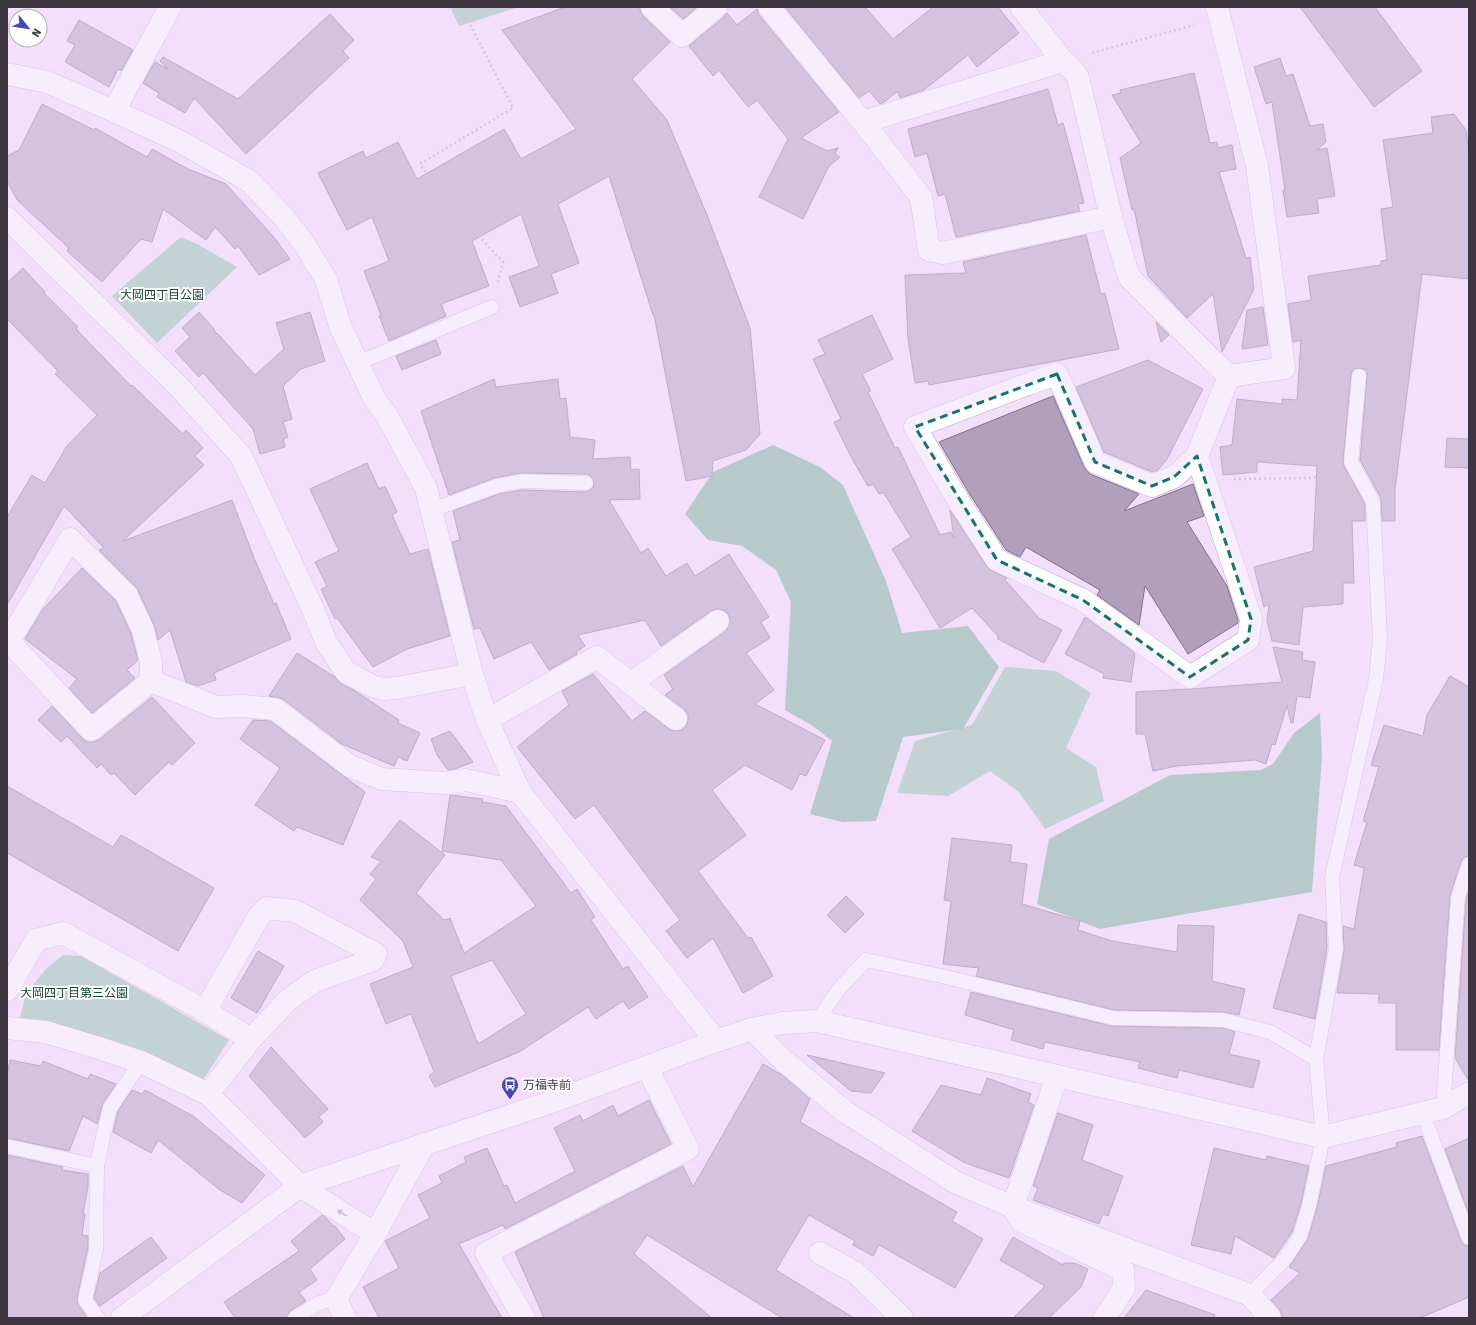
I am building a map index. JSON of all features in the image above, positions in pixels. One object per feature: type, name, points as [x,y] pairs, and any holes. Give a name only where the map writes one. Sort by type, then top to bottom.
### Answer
[{"type":"street","points":[[114,111],[170,7]]},
{"type":"street","points":[[652,7],[682,36],[716,7]]},
{"type":"street","points":[[769,7],[863,122],[921,198],[930,250],[943,254],[1111,217]]},
{"type":"street","points":[[1021,7],[1063,61],[1078,77],[1111,217],[1129,277],[1229,376]]},
{"type":"street","points":[[1218,12],[1257,166],[1284,368],[1229,376]]},
{"type":"street","points":[[863,122],[1063,61]]},
{"type":"street","points":[[7,74],[47,82],[179,141],[249,181],[281,214],[298,237],[326,279],[340,326],[374,398],[387,416],[426,488],[472,674],[487,720],[520,792],[716,1041]]},
{"type":"street","points":[[7,218],[180,388],[241,456],[312,607],[326,642],[346,672],[372,686],[383,689],[397,688],[472,674]]},
{"type":"street","points":[[1198,456],[1251,619],[1248,640],[1190,677],[1083,600],[997,560],[958,500],[915,427],[1057,374],[1095,462],[1152,486],[1174,477],[1198,456],[1229,376]]},
{"type":"street","points":[[70,539],[126,594],[143,630],[151,662],[151,681],[91,730],[9,641],[70,539]]},
{"type":"street","points":[[631,683],[718,621]]},
{"type":"street","points":[[487,720],[597,657],[676,719]]},
{"type":"street","points":[[151,681],[216,707],[242,706],[275,709],[350,766],[382,779],[446,783],[466,780],[520,792]]},
{"type":"street","points":[[205,1011],[259,916],[267,908],[295,911],[376,954],[373,960],[315,981],[289,999],[251,1039],[208,1094]]},
{"type":"street","points":[[7,990],[36,940],[63,933],[205,1011],[251,1039]]},
{"type":"street","points":[[122,1318],[300,1186],[557,1100],[716,1041],[752,1029],[783,1023],[817,1021],[1323,1137],[1433,1111],[1469,1093]]},
{"type":"street","points":[[7,1028],[46,1032],[141,1062],[208,1094],[300,1186],[375,1234]]},
{"type":"street","points":[[752,1029],[782,1059],[844,1111],[955,1182],[1013,1207],[1250,1295],[1270,1318]]},
{"type":"street","points":[[524,1318],[486,1253],[688,1149],[647,1066]]},
{"type":"street","points":[[1057,1076],[1013,1207],[1021,1221],[1123,1270],[1124,1288],[1105,1318]]},
{"type":"street","points":[[345,1318],[336,1299],[375,1234],[424,1144]]},
{"type":"street","points":[[820,1252],[856,1273],[902,1318]]},
{"type":"lane","points":[[358,363],[492,307]]},
{"type":"lane","points":[[1250,1295],[1285,1259],[1300,1236],[1309,1206],[1323,1137],[1316,1059],[1336,949],[1332,877],[1376,679],[1380,639],[1373,502],[1351,462],[1359,376]]},
{"type":"lane","points":[[432,510],[497,486],[521,481],[586,483]]},
{"type":"lane","points":[[1469,864],[1458,897],[1433,1111],[1469,1238]]},
{"type":"lane","points":[[817,1021],[839,990],[866,960],[946,977],[1113,1018],[1223,1020],[1270,1032],[1316,1059]]},
{"type":"lane","points":[[98,1318],[85,1300],[96,1250],[97,1166],[110,1108],[141,1062]]},
{"type":"lane","points":[[7,1146],[97,1166]]},
{"type":"lane","points":[[295,1318],[320,1303],[336,1299]]},
{"type":"path","points":[[461,7],[513,108],[420,164],[444,199],[503,262],[492,307]]},
{"type":"path","points":[[1063,61],[1218,12]]},
{"type":"path","points":[[1284,368],[1359,376]]},
{"type":"path","points":[[1205,480],[1313,478],[1351,462]]},
{"type":"highlighted area","points":[[1057,374],[1095,462],[1152,486],[1174,477],[1197,456],[1251,619],[1248,640],[1190,677],[1083,600],[997,560],[915,427]]},
{"type":"green space","points":[[450,7],[519,7],[459,26]]},
{"type":"green space","name":"大岡四丁目公園","points":[[181,237],[199,245],[237,267],[157,343],[112,296]]},
{"type":"green space","points":[[773,445],[820,467],[843,485],[886,581],[902,633],[968,626],[999,667],[963,729],[903,737],[876,821],[843,822],[810,814],[832,741],[813,726],[785,710],[791,602],[776,570],[742,546],[708,540],[685,514],[713,472]]},
{"type":"green space","points":[[1005,667],[1056,671],[1091,693],[1066,748],[1096,767],[1104,801],[1045,829],[1019,792],[990,771],[948,796],[897,793],[915,741],[972,725]]},
{"type":"green space","points":[[1320,713],[1322,757],[1312,892],[1100,929],[1037,904],[1049,839],[1170,775],[1261,770],[1273,764],[1294,733]]},
{"type":"green space","name":"大岡四丁目第三公園","points":[[63,955],[81,956],[229,1040],[197,1089],[61,1026],[20,1018],[26,993],[46,969]]},
{"type":"building","points":[[565,7],[640,7],[640,11],[643,16],[670,42],[632,79],[667,120],[707,215],[750,328],[760,434],[746,450],[713,461],[712,476],[686,481],[654,315],[609,176],[558,204],[579,263],[551,274],[558,293],[520,307],[509,277],[539,266],[521,214],[472,241],[489,286],[441,304],[446,316],[389,341],[379,316],[381,315],[364,271],[389,261],[372,217],[347,230],[318,173],[363,151],[366,158],[398,142],[417,179],[504,129],[521,159],[576,129],[502,30]]},
{"type":"building","points":[[670,7],[697,7],[683,19]]},
{"type":"building","points":[[785,7],[865,7],[893,39],[933,7],[998,7],[1019,33],[977,67],[968,55],[924,90],[900,98],[898,91],[880,104],[869,91],[859,98]]},
{"type":"building","points":[[1300,7],[1375,7],[1422,71],[1374,107]]},
{"type":"building","points":[[757,9],[759,15],[839,112],[801,138],[827,151],[838,148],[835,154],[840,157],[829,166],[803,219],[759,197],[788,139],[757,100],[748,107],[719,70],[713,76],[689,46],[727,13],[737,25]]},
{"type":"building","points":[[330,14],[354,40],[343,51],[349,58],[246,154],[194,98],[185,113],[157,97],[159,93],[143,83],[155,62],[168,69],[160,61],[163,57],[238,99]]},
{"type":"building","points":[[79,20],[133,50],[121,71],[118,69],[109,87],[65,62],[75,45],[67,41]]},
{"type":"building","points":[[1280,58],[1286,76],[1293,74],[1310,126],[1323,124],[1326,142],[1317,150],[1327,148],[1335,196],[1317,199],[1319,213],[1287,217],[1283,190],[1285,190],[1272,102],[1266,104],[1254,67]]},
{"type":"building","points":[[1194,73],[1210,143],[1217,142],[1218,148],[1232,145],[1236,169],[1219,172],[1246,258],[1250,257],[1254,289],[1222,352],[1213,294],[1187,318],[1148,276],[1134,209],[1132,210],[1120,158],[1141,143],[1112,95],[1121,93],[1120,90]]},
{"type":"building","points":[[1048,89],[1058,125],[1063,123],[1072,156],[1084,203],[1078,204],[1080,211],[956,237],[945,194],[938,196],[927,153],[915,157],[908,129]]},
{"type":"building","points":[[42,104],[94,130],[95,128],[147,157],[152,149],[188,169],[226,184],[273,236],[290,259],[259,275],[238,246],[235,249],[215,227],[206,240],[163,209],[152,242],[141,239],[102,282],[67,251],[69,248],[17,200],[7,181],[7,156],[19,150]]},
{"type":"building","points":[[1454,114],[1466,130],[1469,152],[1469,279],[1422,274],[1395,489],[1395,521],[1382,521],[1381,498],[1360,460],[1367,372],[1364,369],[1356,368],[1352,371],[1351,375],[1343,461],[1344,466],[1365,504],[1365,521],[1352,521],[1354,583],[1343,583],[1343,604],[1303,607],[1299,645],[1272,641],[1267,620],[1269,604],[1264,607],[1254,567],[1313,551],[1317,466],[1257,462],[1257,472],[1223,475],[1220,447],[1232,445],[1237,399],[1282,404],[1282,399],[1297,400],[1301,340],[1293,342],[1288,304],[1311,300],[1308,276],[1381,265],[1381,261],[1387,260],[1381,209],[1393,207],[1383,140],[1433,133],[1431,117]]},
{"type":"building","points":[[1086,235],[1101,294],[1105,293],[1119,349],[929,385],[928,381],[915,383],[908,339],[905,275],[966,273],[963,262]]},
{"type":"building","points":[[23,268],[45,292],[44,293],[78,327],[76,329],[131,386],[132,385],[183,434],[186,430],[203,448],[195,456],[204,465],[123,541],[232,500],[254,558],[274,604],[276,603],[291,639],[214,673],[216,680],[198,686],[186,682],[170,630],[158,640],[154,625],[137,588],[99,550],[104,548],[64,506],[7,605],[7,517],[32,475],[45,483],[67,446],[97,415],[55,374],[58,371],[7,319],[7,283]]},
{"type":"building","points":[[1263,307],[1268,345],[1242,349],[1247,310]]},
{"type":"building","points":[[199,312],[214,329],[216,334],[217,333],[255,375],[284,349],[276,323],[310,312],[325,361],[301,369],[283,386],[292,419],[283,422],[288,437],[283,439],[285,447],[260,454],[253,429],[203,373],[199,377],[175,351],[190,337],[182,328]]},
{"type":"building","points":[[872,315],[893,359],[862,374],[871,391],[868,392],[895,448],[898,447],[940,535],[951,532],[954,538],[950,510],[987,567],[1007,578],[1005,580],[1039,618],[1062,630],[1044,663],[998,639],[998,636],[972,608],[940,628],[892,549],[911,537],[883,492],[879,494],[873,484],[868,486],[850,455],[834,422],[841,419],[813,359],[825,354],[818,340]]},
{"type":"building","points":[[1156,322],[1169,335],[1161,342]]},
{"type":"building","points":[[436,340],[441,354],[402,370],[396,356]]},
{"type":"building","points":[[1148,360],[1203,389],[1167,459],[1158,470],[1152,472],[1104,452],[1076,387]]},
{"type":"building","points":[[494,379],[496,387],[558,379],[560,399],[566,398],[570,437],[595,440],[593,459],[630,457],[631,470],[639,469],[640,499],[609,500],[641,553],[648,548],[666,576],[687,563],[695,576],[729,554],[769,617],[761,622],[770,638],[746,653],[774,690],[755,704],[825,740],[806,776],[800,774],[792,790],[745,765],[712,790],[746,835],[698,871],[748,938],[751,937],[773,976],[743,993],[713,938],[687,958],[666,931],[680,920],[594,805],[575,819],[517,747],[569,705],[562,691],[593,674],[632,721],[645,711],[669,729],[675,731],[681,730],[686,726],[688,715],[684,709],[665,695],[673,689],[664,675],[726,631],[729,626],[730,619],[728,614],[723,610],[716,609],[711,611],[661,646],[645,620],[578,635],[585,646],[576,652],[577,654],[549,670],[531,642],[494,659],[480,628],[474,629],[452,542],[460,540],[453,511],[499,494],[522,490],[586,492],[593,488],[594,483],[591,476],[586,474],[521,473],[494,478],[449,495],[421,411]]},
{"type":"building","points":[[1053,396],[1084,467],[1090,474],[1139,494],[1124,511],[1193,484],[1204,516],[1187,522],[1227,586],[1238,623],[1188,654],[1145,586],[1139,625],[1097,595],[1100,590],[1026,547],[1020,557],[1006,550],[969,493],[939,442]]},
{"type":"building","points":[[1447,438],[1469,439],[1469,468],[1445,467]]},
{"type":"building","points":[[367,463],[379,489],[385,486],[397,512],[392,515],[410,554],[428,549],[450,636],[407,649],[373,667],[337,618],[335,619],[321,589],[327,586],[315,562],[339,551],[310,489]]},
{"type":"building","points":[[82,568],[116,601],[131,634],[138,660],[127,670],[135,678],[92,713],[69,688],[77,679],[25,639],[43,609]]},
{"type":"building","points":[[1085,617],[1135,653],[1131,682],[1103,678],[1104,674],[1065,654]]},
{"type":"building","points":[[1273,647],[1303,652],[1302,660],[1315,662],[1310,698],[1297,696],[1293,723],[1291,723],[1287,705],[1275,745],[1272,744],[1266,764],[1255,760],[1177,766],[1153,771],[1145,734],[1136,734],[1136,692],[1282,682]]},
{"type":"building","points":[[297,653],[335,677],[340,683],[399,720],[398,723],[420,733],[407,761],[398,757],[394,766],[342,744],[283,699],[269,696]]},
{"type":"building","points":[[1450,676],[1469,687],[1469,856],[1464,857],[1461,861],[1450,896],[1439,1050],[1396,1050],[1396,1003],[1379,1003],[1379,994],[1337,993],[1344,950],[1343,926],[1354,929],[1364,868],[1354,865],[1367,822],[1363,821],[1379,767],[1371,765],[1384,725],[1423,736],[1427,715]]},
{"type":"building","points":[[152,697],[195,743],[172,765],[169,762],[135,795],[114,773],[111,775],[101,764],[97,768],[67,736],[61,742],[38,720],[52,706],[82,738],[87,742],[94,742],[99,740]]},
{"type":"building","points":[[253,720],[270,721],[365,792],[343,845],[297,827],[294,831],[255,805],[280,768],[240,739]]},
{"type":"building","points":[[450,731],[473,762],[448,770],[437,755],[431,739]]},
{"type":"building","points":[[7,786],[113,847],[121,835],[214,888],[178,951],[7,853]]},
{"type":"building","points":[[450,795],[483,799],[482,802],[506,806],[571,893],[577,889],[595,917],[591,920],[623,969],[628,966],[648,997],[629,1009],[623,1001],[596,1019],[588,1007],[519,1052],[435,1087],[429,1076],[434,1072],[411,1014],[386,1024],[370,984],[413,967],[403,941],[360,900],[376,879],[370,874],[381,861],[371,857],[400,820],[445,855],[416,893],[444,920],[450,918],[464,953],[536,906],[501,860],[442,851]],"holes":[[[492,960],[526,1014],[478,1044],[451,976]]]},
{"type":"building","points":[[952,838],[1012,845],[1010,862],[1027,864],[1022,904],[1080,921],[1078,930],[1112,941],[1177,952],[1178,925],[1214,926],[1212,981],[1245,989],[1239,1015],[1223,1012],[1114,1010],[976,976],[979,968],[943,964],[951,901],[944,900]]},
{"type":"building","points":[[1469,891],[1469,1081],[1455,1058],[1466,899]]},
{"type":"building","points":[[846,896],[864,914],[845,933],[827,915]]},
{"type":"building","points":[[1299,914],[1326,922],[1327,948],[1315,1019],[1273,1008]]},
{"type":"building","points":[[258,951],[284,966],[257,1013],[231,998]]},
{"type":"building","points":[[971,992],[1111,1026],[1222,1028],[1235,1032],[1229,1054],[1260,1061],[1253,1088],[1179,1070],[1177,1078],[1138,1068],[1140,1062],[1045,1042],[1043,1049],[1011,1040],[1014,1030],[965,1015]]},
{"type":"building","points":[[271,1047],[328,1109],[319,1117],[323,1122],[305,1138],[249,1076]]},
{"type":"building","points":[[807,1055],[885,1073],[871,1093],[851,1091]]},
{"type":"building","points":[[10,1060],[41,1066],[43,1061],[88,1079],[90,1074],[116,1084],[103,1103],[97,1124],[83,1116],[69,1151],[7,1138],[7,1075]]},
{"type":"building","points":[[763,1064],[782,1075],[810,1099],[800,1122],[957,1212],[952,1221],[983,1239],[955,1288],[879,1245],[873,1256],[853,1245],[855,1241],[809,1215],[776,1270],[854,1318],[782,1318],[647,1235],[634,1254],[712,1318],[544,1318],[515,1252],[683,1166],[693,1187]]},
{"type":"building","points":[[987,1078],[1031,1094],[1028,1102],[1034,1105],[1009,1178],[965,1163],[912,1131],[941,1085],[981,1095]]},
{"type":"building","points":[[132,1090],[142,1094],[145,1090],[193,1116],[265,1175],[242,1203],[220,1190],[158,1140],[151,1153],[113,1132],[118,1111]]},
{"type":"building","points":[[649,1100],[671,1144],[505,1229],[503,1225],[459,1244],[502,1318],[379,1318],[363,1287],[399,1268],[385,1241],[430,1218],[418,1195],[442,1183],[439,1176],[466,1162],[464,1157],[487,1148],[504,1186],[507,1185],[515,1203],[575,1171],[554,1128],[580,1115],[583,1121],[613,1105],[618,1116]]},
{"type":"building","points":[[1058,1113],[1093,1125],[1082,1160],[1123,1176],[1108,1216],[1103,1214],[1099,1224],[1033,1200],[1038,1188],[1033,1186]]},
{"type":"building","points":[[1422,1136],[1461,1241],[1464,1245],[1469,1246],[1469,1297],[1420,1318],[1282,1318],[1280,1310],[1271,1300],[1300,1273],[1289,1267],[1308,1239],[1317,1208],[1326,1166],[1397,1147],[1396,1143]]},
{"type":"building","points":[[1469,1138],[1469,1214],[1445,1149]]},
{"type":"building","points":[[1214,1148],[1266,1160],[1267,1156],[1309,1166],[1301,1204],[1292,1232],[1274,1258],[1235,1236],[1231,1254],[1191,1245]]},
{"type":"building","points":[[7,1155],[63,1167],[62,1170],[88,1174],[82,1235],[88,1236],[88,1247],[77,1298],[78,1305],[86,1316],[84,1318],[7,1318]]},
{"type":"building","points":[[322,1215],[334,1227],[335,1226],[345,1239],[310,1269],[317,1280],[299,1292],[306,1301],[290,1311],[287,1318],[235,1318],[224,1302],[299,1251],[291,1241]]},
{"type":"building","points":[[151,1237],[167,1258],[100,1306],[94,1298],[100,1273]]},
{"type":"building","points":[[1013,1237],[1063,1265],[1064,1263],[1074,1263],[1088,1269],[1081,1287],[1049,1318],[1013,1318],[1045,1286],[1000,1260]]},
{"type":"building","points":[[1146,1290],[1215,1315],[1214,1318],[1124,1318]]},
{"type":"place","name":"万福寺前","points":[[510,1100]]}]
